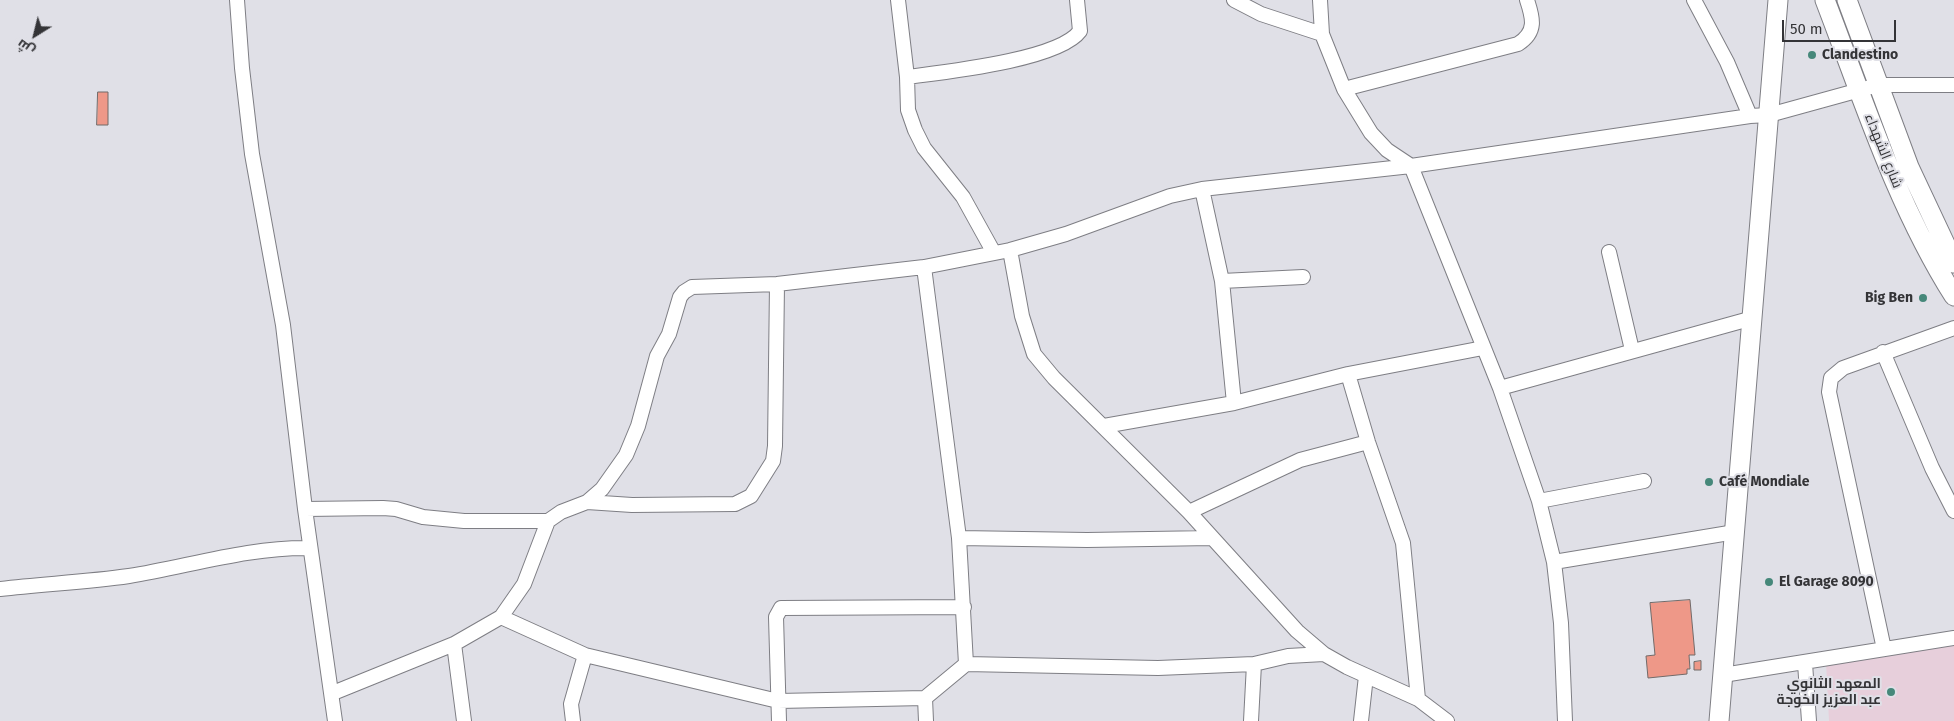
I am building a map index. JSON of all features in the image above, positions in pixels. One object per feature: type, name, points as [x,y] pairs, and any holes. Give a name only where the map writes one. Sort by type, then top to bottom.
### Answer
[{"type":"street","points":[[237,0],[242,68],[252,154],[283,325],[310,548],[333,693],[335,721]]},
{"type":"street","points":[[898,0],[907,77],[908,110],[915,130],[924,148],[962,197],[994,253]]},
{"type":"street","points":[[907,77],[992,64],[1063,46],[1074,40],[1080,32],[1077,0]]},
{"type":"street","points":[[1234,0],[1261,14],[1322,34]]},
{"type":"street","points":[[1320,0],[1322,34],[1344,88],[1371,134],[1387,150],[1411,166],[1500,388],[1539,502],[1554,562],[1561,623],[1565,721]]},
{"type":"street","points":[[1344,88],[1518,44],[1529,35],[1532,28],[1533,18],[1527,0]]},
{"type":"street","points":[[1694,0],[1727,62],[1750,116]]},
{"type":"street","points":[[1719,721],[1778,0]]},
{"type":"street","name":"شارع الشهداء","points":[[1825,0],[1858,88],[1884,127]]},
{"type":"street","name":"شارع الشهداء","points":[[1846,0],[1878,85],[1893,178],[1948,259],[1954,296]]},
{"type":"street","points":[[333,693],[454,644],[501,617],[524,584],[548,521],[561,512],[587,502],[602,489],[626,455],[638,426],[657,356],[669,334],[680,297],[692,287],[776,284],[924,268],[1010,250],[1066,234],[1170,196],[1202,189],[1411,166],[1750,116],[1769,115],[1858,88],[1878,85],[1954,85]]},
{"type":"street","points":[[1202,189],[1222,282],[1234,403]]},
{"type":"street","points":[[1010,250],[1022,316],[1034,354],[1054,378],[1188,512],[1297,631],[1324,654],[1366,676],[1418,699],[1447,721]]},
{"type":"street","points":[[1609,252],[1632,350]]},
{"type":"street","points":[[924,268],[960,538],[966,664]]},
{"type":"street","points":[[1222,282],[1304,276]]},
{"type":"street","points":[[587,502],[632,505],[735,504],[751,496],[773,461],[775,446],[776,284]]},
{"type":"street","points":[[1500,388],[1753,318]]},
{"type":"street","points":[[1884,649],[1830,392],[1831,378],[1836,372],[1883,352],[1954,328]]},
{"type":"street","points":[[1104,426],[1234,403],[1348,374],[1483,348]]},
{"type":"street","points":[[1883,352],[1932,468],[1954,511]]},
{"type":"street","points":[[1348,374],[1368,442],[1404,542],[1418,699]]},
{"type":"street","points":[[1188,512],[1300,460],[1368,442]]},
{"type":"street","points":[[1539,502],[1644,481]]},
{"type":"street","points":[[305,509],[383,508],[396,509],[423,517],[464,521],[548,521]]},
{"type":"street","points":[[1554,562],[1735,532]]},
{"type":"street","points":[[960,538],[1088,540],[1212,538]]},
{"type":"street","points":[[0,589],[127,576],[280,548],[310,548]]},
{"type":"street","points":[[779,721],[776,617],[781,608],[964,607]]},
{"type":"street","points":[[501,617],[585,655],[778,701],[925,698],[966,664],[1158,668],[1254,664],[1288,656],[1324,654]]},
{"type":"street","points":[[1723,675],[1954,638]]},
{"type":"street","points":[[454,644],[464,721]]},
{"type":"street","points":[[572,721],[571,704],[585,655]]},
{"type":"street","points":[[1806,663],[1809,721]]},
{"type":"street","points":[[1250,721],[1254,664]]},
{"type":"street","points":[[1361,721],[1366,676]]},
{"type":"street","points":[[925,698],[926,721]]},
{"type":"shaded area","name":"المعهد الثانوي عبد العزيز الخوجة","points":[[1954,644],[1954,721],[1829,721],[1826,663]]},
{"type":"building","points":[[98,92],[108,92],[108,125],[97,125]]},
{"type":"building","points":[[1690,600],[1695,655],[1689,655],[1690,669],[1687,669],[1687,674],[1648,678],[1646,656],[1655,655],[1650,603]]},
{"type":"building","points":[[1701,661],[1701,670],[1694,670],[1694,662]]},
{"type":"place","name":"Clandestino","points":[[1812,55]]},
{"type":"place","name":"Big Ben","points":[[1923,298]]},
{"type":"place","name":"Café Mondiale","points":[[1709,482]]},
{"type":"place","name":"El Garage 8090","points":[[1769,582]]},
{"type":"place","name":"المعهد الثانوي عبد العزيز الخوجة","points":[[1891,692]]}]
